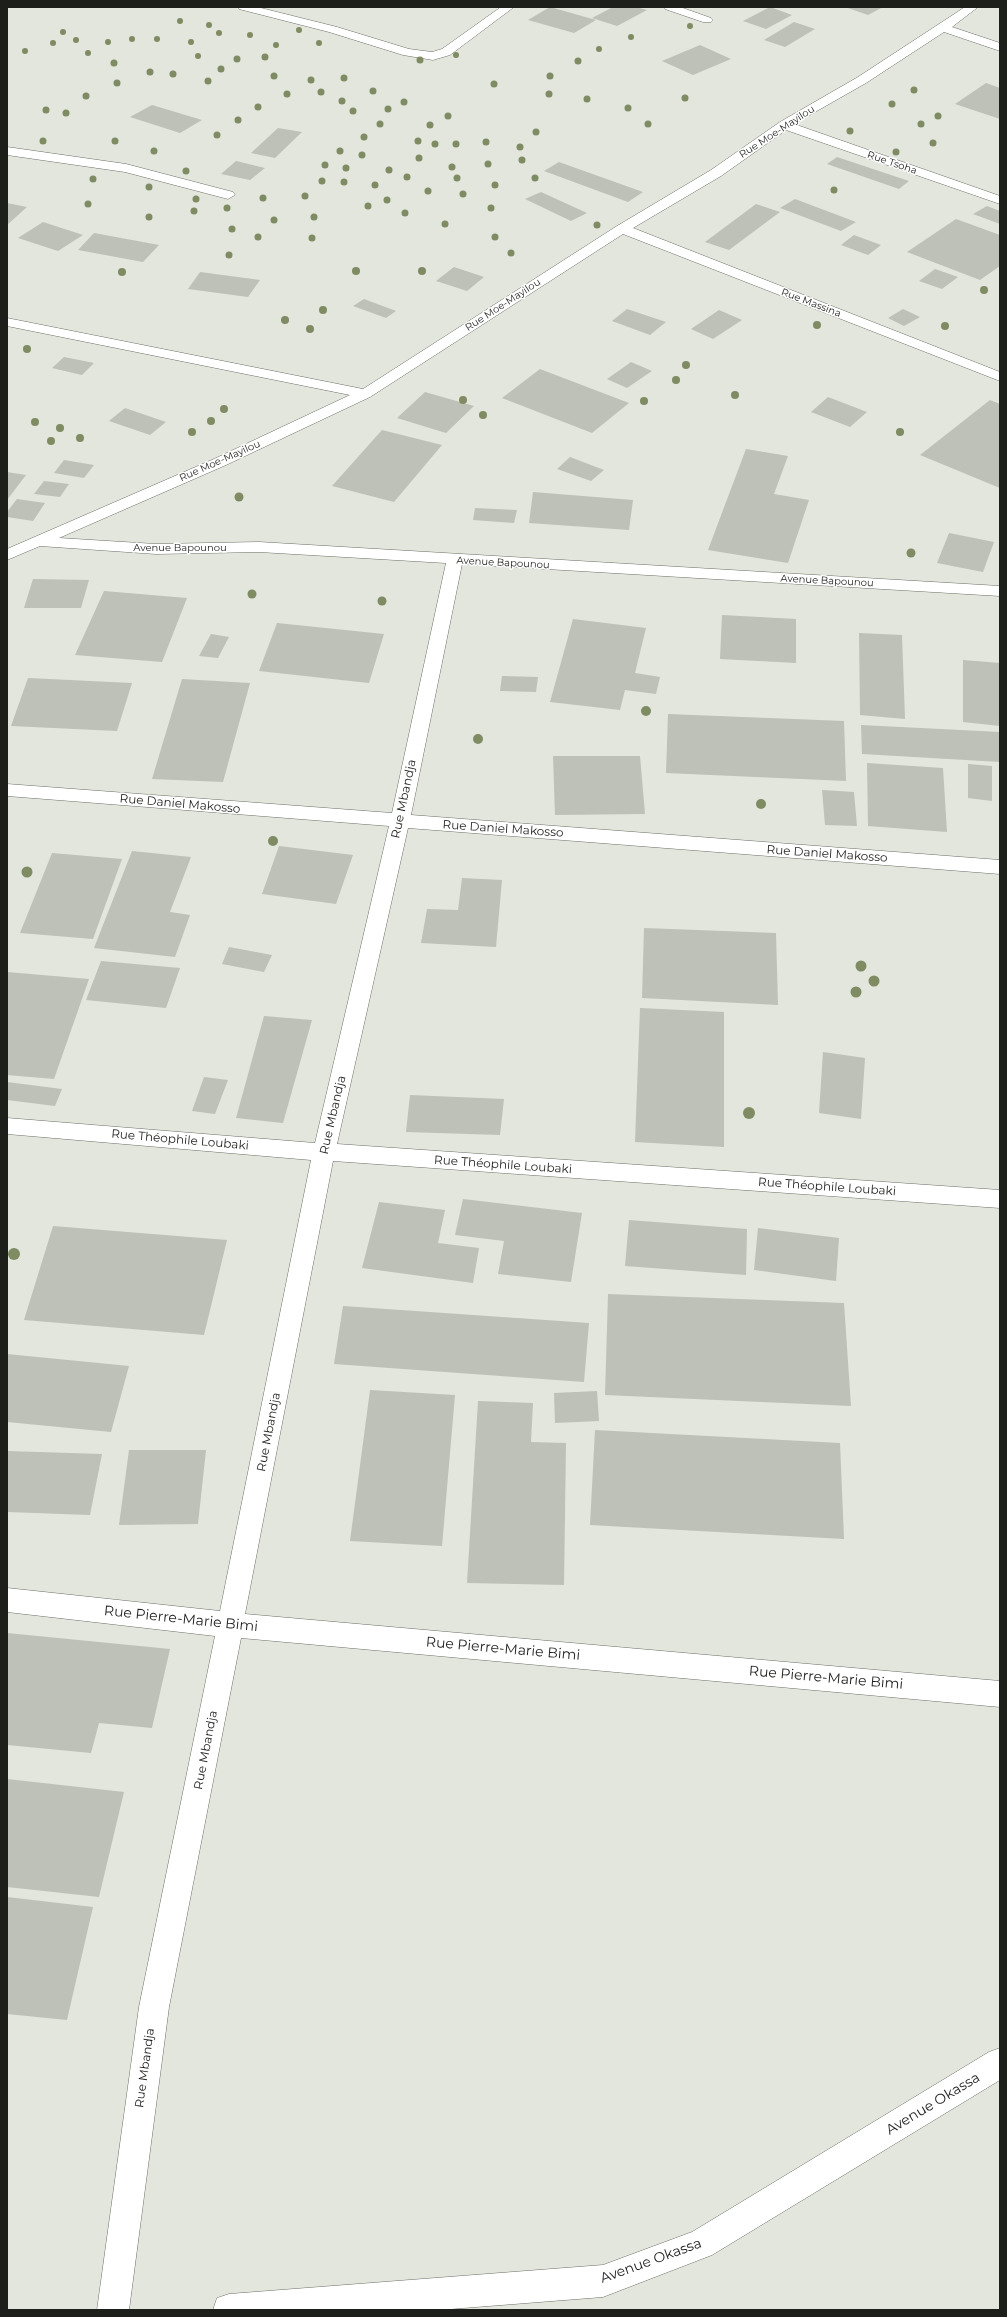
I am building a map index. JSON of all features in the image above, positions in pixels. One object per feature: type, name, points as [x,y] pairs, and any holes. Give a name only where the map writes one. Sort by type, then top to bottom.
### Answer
[{"type":"street","points":[[243,7],[333,29],[407,52],[433,56],[446,52],[508,7]]},
{"type":"street","points":[[669,7],[707,20]]},
{"type":"street","name":"Rue Moe-Mayilou","points":[[7,555],[220,462],[365,394],[622,229],[716,173],[784,125],[943,28],[972,7]]},
{"type":"street","points":[[943,28],[1000,47]]},
{"type":"street","name":"Rue Tsoha","points":[[784,125],[1000,200]]},
{"type":"street","points":[[7,151],[126,168],[228,195]]},
{"type":"street","name":"Rue Massina","points":[[622,229],[1000,377]]},
{"type":"street","points":[[7,322],[365,394]]},
{"type":"street","name":"Avenue Bapounou","points":[[7,539],[156,549],[259,547],[455,560],[1000,591]]},
{"type":"street","name":"Rue Mbandja","points":[[113,2310],[154,2007],[324,1152],[400,822],[455,560]]},
{"type":"street","name":"Rue Daniel Makosso","points":[[7,790],[400,822],[1000,867]]},
{"type":"street","name":"Rue Théophile Loubaki","points":[[7,1126],[324,1152],[1000,1199]]},
{"type":"street","name":"Rue Pierre-Marie Bimi","points":[[7,1600],[231,1625],[1000,1694]]},
{"type":"street","name":"Avenue Okassa","points":[[229,2310],[603,2281],[701,2244],[1000,2063]]},
{"type":"building","points":[[550,7],[596,20],[574,33],[528,20]]},
{"type":"building","points":[[613,7],[636,7],[647,10],[617,26],[592,18]]},
{"type":"building","points":[[770,7],[792,15],[766,29],[743,21]]},
{"type":"building","points":[[845,7],[883,7],[868,15]]},
{"type":"building","points":[[794,22],[815,29],[785,47],[764,40]]},
{"type":"building","points":[[700,45],[731,59],[693,75],[662,61]]},
{"type":"building","points":[[986,83],[1000,88],[1000,119],[955,104]]},
{"type":"building","points":[[152,105],[202,120],[180,133],[130,117]]},
{"type":"building","points":[[278,128],[302,132],[275,158],[251,153]]},
{"type":"building","points":[[837,157],[909,181],[899,189],[827,164]]},
{"type":"building","points":[[236,161],[265,168],[250,180],[221,174]]},
{"type":"building","points":[[559,162],[643,192],[628,202],[544,171]]},
{"type":"building","points":[[541,192],[587,213],[571,221],[525,199]]},
{"type":"building","points":[[795,199],[856,222],[841,231],[780,208]]},
{"type":"building","points":[[7,203],[27,207],[7,225]]},
{"type":"building","points":[[756,204],[780,212],[729,250],[705,242]]},
{"type":"building","points":[[987,206],[1000,211],[1000,224],[973,214]]},
{"type":"building","points":[[956,219],[1000,235],[1000,266],[980,280],[907,252]]},
{"type":"building","points":[[43,222],[83,235],[58,251],[18,238]]},
{"type":"building","points":[[94,233],[159,245],[143,262],[78,250]]},
{"type":"building","points":[[854,235],[881,245],[868,255],[841,245]]},
{"type":"building","points":[[454,267],[484,277],[467,291],[436,281]]},
{"type":"building","points":[[935,269],[958,277],[942,289],[919,281]]},
{"type":"building","points":[[200,272],[260,280],[248,297],[188,289]]},
{"type":"building","points":[[364,299],[396,311],[386,318],[353,306]]},
{"type":"building","points":[[627,309],[666,322],[650,335],[612,321]]},
{"type":"building","points":[[903,309],[920,317],[904,326],[888,318]]},
{"type":"building","points":[[719,310],[742,320],[713,339],[691,329]]},
{"type":"building","points":[[64,357],[94,363],[82,375],[52,368]]},
{"type":"building","points":[[631,362],[652,371],[627,388],[607,379]]},
{"type":"building","points":[[540,369],[629,403],[592,433],[502,398]]},
{"type":"building","points":[[425,392],[474,406],[446,433],[397,418]]},
{"type":"building","points":[[828,397],[867,412],[850,427],[811,412]]},
{"type":"building","points":[[990,400],[1000,404],[1000,488],[920,455]]},
{"type":"building","points":[[125,408],[166,422],[150,435],[109,421]]},
{"type":"building","points":[[382,430],[442,445],[394,502],[332,486]]},
{"type":"building","points":[[746,449],[788,456],[774,494],[809,500],[788,563],[708,550]]},
{"type":"building","points":[[570,457],[604,470],[591,481],[557,469]]},
{"type":"building","points":[[64,460],[94,465],[84,478],[54,473]]},
{"type":"building","points":[[7,472],[26,475],[7,500]]},
{"type":"building","points":[[44,481],[69,484],[60,497],[34,494]]},
{"type":"building","points":[[533,492],[633,500],[629,530],[529,523]]},
{"type":"building","points":[[17,499],[45,503],[33,521],[7,517],[7,512]]},
{"type":"building","points":[[475,508],[517,510],[514,523],[473,520]]},
{"type":"building","points":[[949,533],[994,542],[983,572],[937,563]]},
{"type":"building","points":[[33,579],[89,580],[81,608],[24,608]]},
{"type":"building","points":[[104,591],[187,598],[162,662],[75,655]]},
{"type":"building","points":[[722,615],[796,619],[796,663],[720,659]]},
{"type":"building","points":[[573,619],[646,628],[635,673],[660,677],[656,694],[625,690],[620,710],[550,702]]},
{"type":"building","points":[[277,623],[384,634],[369,683],[259,671]]},
{"type":"building","points":[[859,633],[902,635],[905,719],[860,715]]},
{"type":"building","points":[[211,634],[229,637],[218,658],[199,656]]},
{"type":"building","points":[[963,660],[1000,663],[1000,726],[963,722]]},
{"type":"building","points":[[502,676],[538,677],[536,692],[500,691]]},
{"type":"building","points":[[28,678],[132,683],[117,731],[11,726]]},
{"type":"building","points":[[182,679],[250,683],[223,782],[152,779]]},
{"type":"building","points":[[668,714],[844,721],[846,781],[666,773]]},
{"type":"building","points":[[861,725],[1000,732],[1000,762],[862,754]]},
{"type":"building","points":[[553,756],[640,756],[645,814],[555,815]]},
{"type":"building","points":[[867,763],[943,768],[947,832],[868,826]]},
{"type":"building","points":[[968,764],[992,766],[992,801],[968,798]]},
{"type":"building","points":[[822,790],[854,792],[857,826],[825,825]]},
{"type":"building","points":[[279,846],[353,855],[336,904],[262,894]]},
{"type":"building","points":[[132,851],[191,857],[170,912],[190,915],[175,957],[94,948]]},
{"type":"building","points":[[52,853],[122,859],[93,939],[20,933]]},
{"type":"building","points":[[462,878],[502,880],[496,947],[421,943],[427,909],[458,910]]},
{"type":"building","points":[[644,928],[776,933],[778,1005],[642,998]]},
{"type":"building","points":[[229,947],[272,955],[264,972],[222,964]]},
{"type":"building","points":[[101,961],[180,968],[166,1008],[86,1000]]},
{"type":"building","points":[[7,972],[89,979],[54,1079],[7,1075]]},
{"type":"building","points":[[640,1008],[724,1012],[724,1147],[635,1142]]},
{"type":"building","points":[[264,1016],[312,1020],[283,1123],[236,1118]]},
{"type":"building","points":[[823,1052],[865,1058],[861,1119],[819,1113]]},
{"type":"building","points":[[204,1077],[228,1080],[215,1114],[192,1111]]},
{"type":"building","points":[[7,1082],[62,1089],[55,1106],[7,1100]]},
{"type":"building","points":[[410,1095],[504,1099],[500,1135],[406,1132]]},
{"type":"building","points":[[463,1199],[582,1213],[571,1282],[498,1274],[504,1241],[455,1235]]},
{"type":"building","points":[[379,1202],[445,1210],[438,1243],[479,1248],[473,1283],[362,1268]]},
{"type":"building","points":[[629,1220],[747,1229],[746,1275],[625,1266]]},
{"type":"building","points":[[53,1226],[227,1240],[204,1335],[24,1320]]},
{"type":"building","points":[[758,1228],[839,1238],[836,1281],[754,1270]]},
{"type":"building","points":[[608,1294],[844,1303],[851,1406],[605,1395]]},
{"type":"building","points":[[343,1306],[589,1323],[584,1382],[334,1364]]},
{"type":"building","points":[[7,1354],[129,1366],[111,1432],[7,1422]]},
{"type":"building","points":[[370,1390],[455,1395],[442,1546],[350,1541]]},
{"type":"building","points":[[597,1391],[599,1421],[555,1423],[554,1393]]},
{"type":"building","points":[[478,1401],[533,1403],[531,1442],[566,1443],[564,1585],[467,1583]]},
{"type":"building","points":[[595,1430],[840,1443],[844,1539],[590,1525]]},
{"type":"building","points":[[129,1450],[206,1450],[198,1524],[119,1525]]},
{"type":"building","points":[[7,1451],[102,1454],[90,1515],[7,1512]]},
{"type":"building","points":[[7,1633],[170,1649],[152,1728],[99,1723],[91,1753],[7,1745]]},
{"type":"building","points":[[7,1779],[124,1792],[99,1897],[7,1887]]},
{"type":"building","points":[[7,1897],[93,1907],[67,2020],[7,2014]]}]
